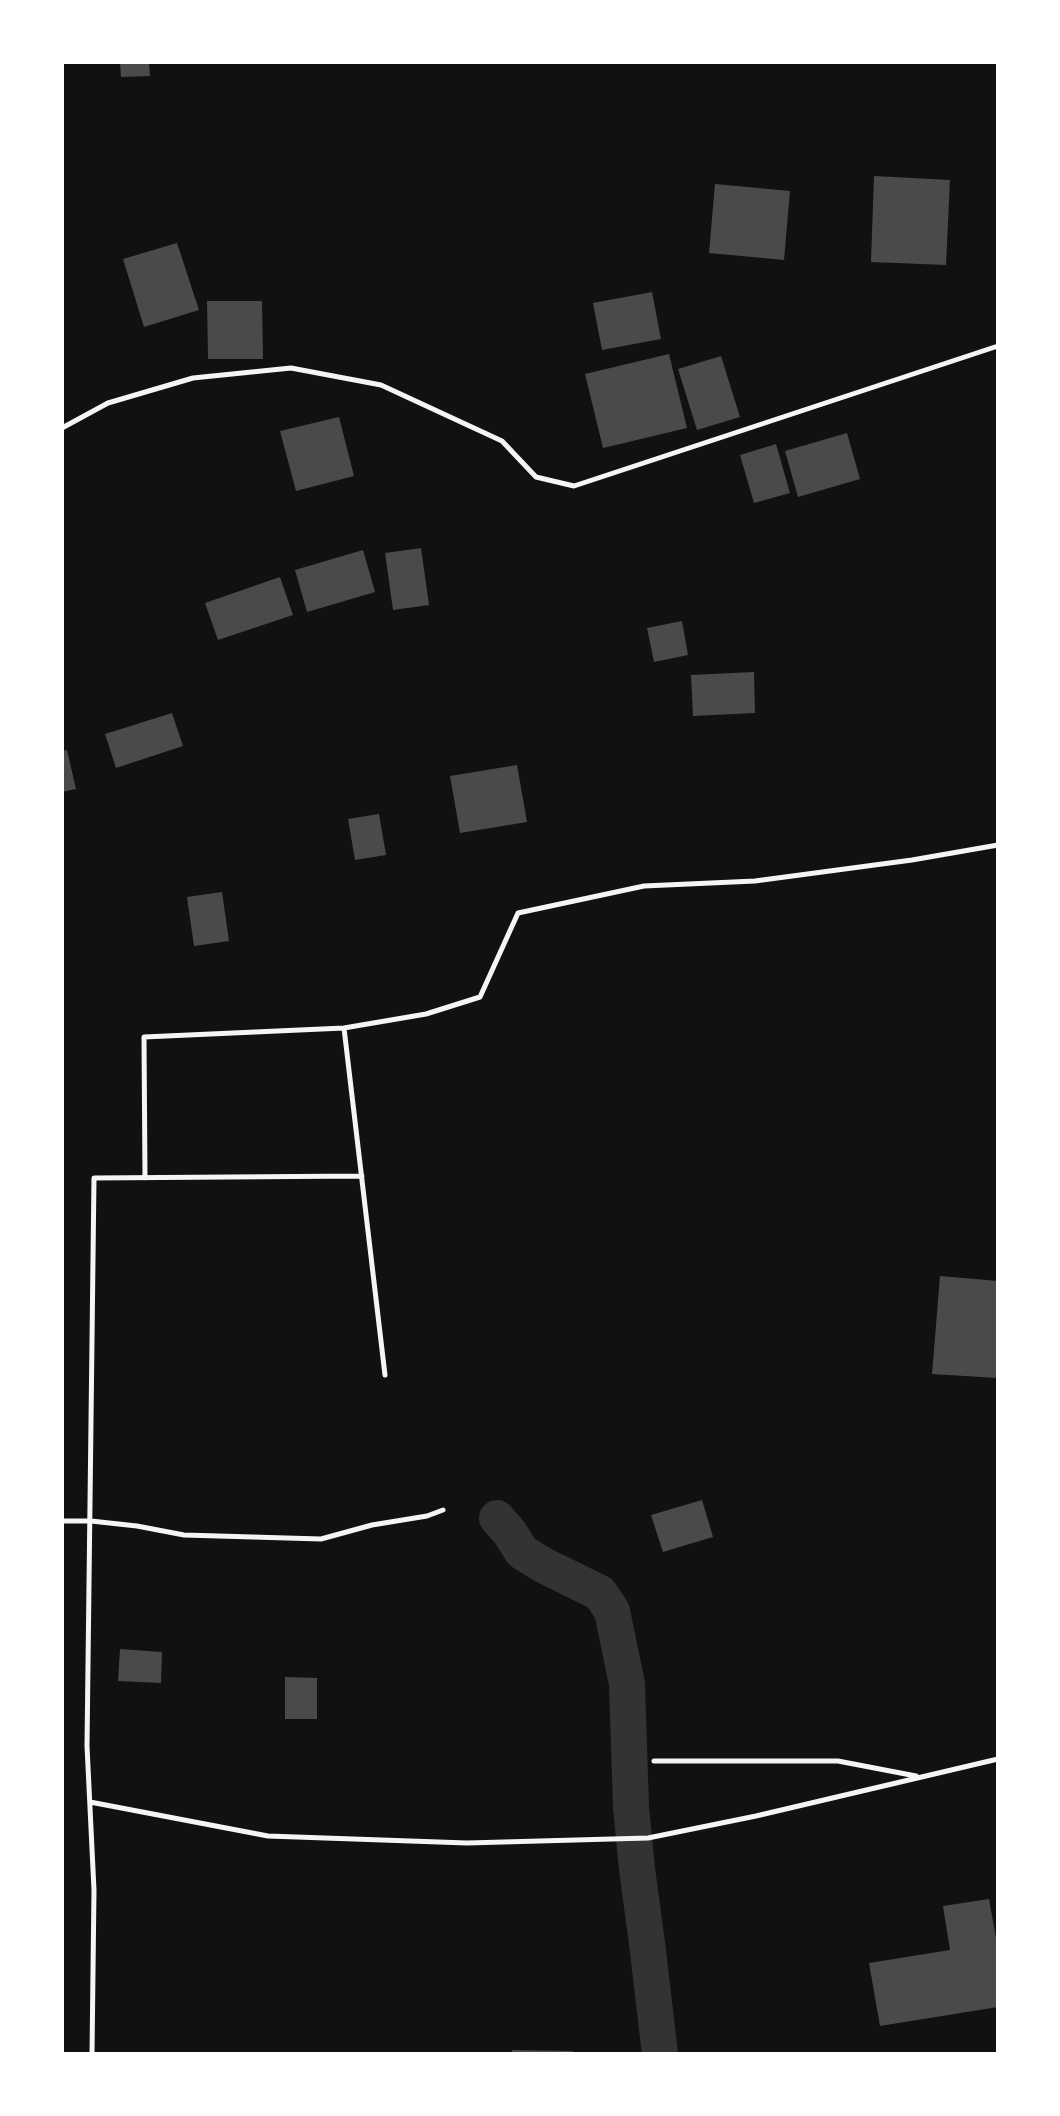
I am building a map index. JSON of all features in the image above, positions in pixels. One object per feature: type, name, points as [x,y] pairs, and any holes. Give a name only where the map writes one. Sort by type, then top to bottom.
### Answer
[{"type":"street","points":[[63,427],[108,403],[193,378],[292,368],[381,385],[502,441],[536,477],[574,486],[998,346]]},
{"type":"street","points":[[145,1178],[144,1037],[344,1028],[426,1014],[480,997],[518,913],[644,886],[755,881],[912,860],[998,845]]},
{"type":"street","points":[[344,1028],[385,1375]]},
{"type":"street","points":[[92,2054],[94,1890],[87,1746],[94,1178],[362,1176]]},
{"type":"street","points":[[62,1521],[91,1521],[137,1526],[184,1535],[321,1539],[372,1525],[427,1516],[443,1510]]},
{"type":"street","points":[[90,1802],[268,1836],[468,1843],[648,1838],[756,1816],[998,1759]]},
{"type":"street","points":[[654,1761],[838,1761],[919,1777]]},
{"type":"building","points":[[120,62],[149,62],[150,76],[121,77]]},
{"type":"building","points":[[874,176],[950,180],[946,265],[871,262]]},
{"type":"building","points":[[715,184],[790,191],[784,260],[709,253]]},
{"type":"building","points":[[177,243],[199,310],[144,327],[123,259]]},
{"type":"building","points":[[652,292],[661,339],[602,350],[593,303]]},
{"type":"building","points":[[207,301],[262,301],[263,359],[208,359]]},
{"type":"building","points":[[669,354],[687,428],[603,448],[585,374]]},
{"type":"building","points":[[721,356],[740,417],[697,430],[678,369]]},
{"type":"building","points":[[339,417],[354,476],[296,491],[280,431]]},
{"type":"building","points":[[847,433],[860,479],[798,497],[785,451]]},
{"type":"building","points":[[776,444],[790,493],[754,503],[740,455]]},
{"type":"building","points":[[421,548],[429,605],[393,610],[385,553]]},
{"type":"building","points":[[363,550],[375,592],[307,612],[295,570]]},
{"type":"building","points":[[280,577],[293,615],[218,640],[205,603]]},
{"type":"building","points":[[682,621],[688,655],[654,662],[647,628]]},
{"type":"building","points":[[754,672],[755,713],[693,716],[691,675]]},
{"type":"building","points":[[172,713],[183,746],[116,768],[105,734]]},
{"type":"building","points":[[67,750],[76,789],[62,792],[62,751]]},
{"type":"building","points":[[517,765],[527,822],[460,833],[450,776]]},
{"type":"building","points":[[379,814],[386,855],[355,860],[348,819]]},
{"type":"building","points":[[222,892],[229,941],[194,946],[187,897]]},
{"type":"building","points":[[940,1276],[998,1281],[997,1378],[932,1374]]},
{"type":"building","points":[[702,1500],[713,1537],[663,1552],[651,1515]]},
{"type":"building","points":[[120,1649],[162,1652],[161,1683],[118,1681]]},
{"type":"building","points":[[285,1677],[317,1678],[317,1719],[285,1719]]},
{"type":"building","points":[[989,1899],[998,1949],[998,2007],[880,2026],[869,1963],[950,1950],[943,1906]]},
{"type":"building","points":[[512,2050],[573,2051],[573,2054],[512,2054]]},
{"type":"waterway","points":[[497,1518],[510,1533],[522,1552],[543,1565],[600,1593],[612,1611],[627,1684],[631,1807],[660,2054]]}]
